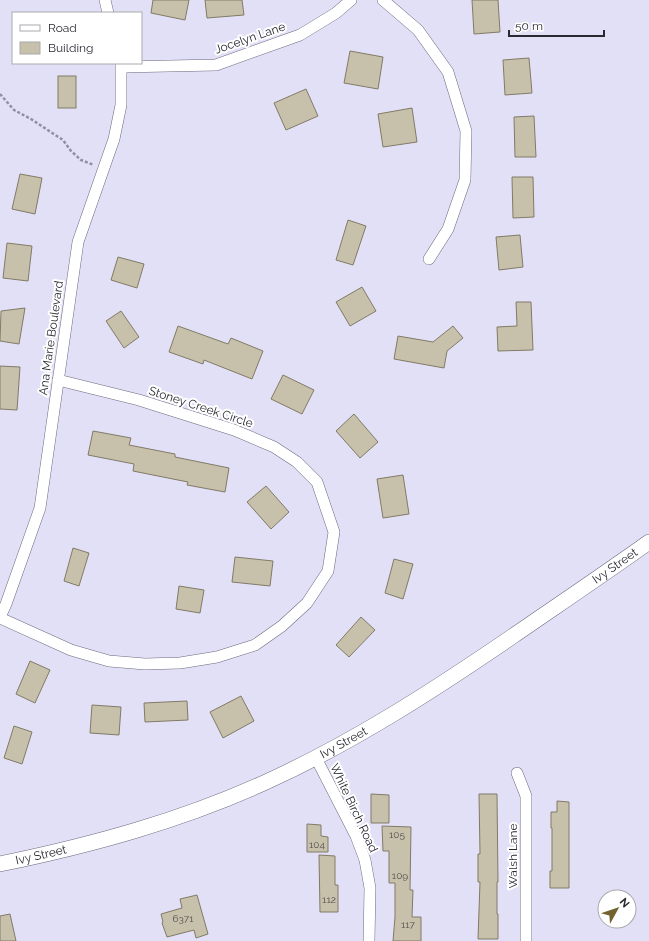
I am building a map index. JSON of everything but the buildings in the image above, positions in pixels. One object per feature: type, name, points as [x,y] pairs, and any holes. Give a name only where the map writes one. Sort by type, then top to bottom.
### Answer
[{"type":"main road","name":"Ivy Street","points":[[0,864],[62,852],[204,808],[266,782],[316,758],[393,715],[480,658],[649,542]]},
{"type":"street","points":[[105,0],[108,12]]},
{"type":"street","name":"Jocelyn Lane","points":[[122,65],[216,65],[300,35],[336,13],[351,0]]},
{"type":"street","points":[[383,0],[418,30],[448,72],[466,131],[465,180],[448,229],[429,259]]},
{"type":"street","name":"Ana Marie Boulevard","points":[[0,617],[40,508],[78,242],[114,139],[121,105],[122,65]]},
{"type":"street","name":"Stoney Creek Circle","points":[[0,617],[71,650],[110,661],[146,664],[180,663],[217,657],[255,644],[282,626],[307,603],[328,571],[334,532],[318,482],[297,462],[274,447],[234,430],[139,400],[58,380]]},
{"type":"street","name":"White Birch Road","points":[[316,758],[356,836],[365,860],[370,888],[369,941]]},
{"type":"street","name":"Walsh Lane","points":[[517,773],[526,796],[526,941]]},
{"type":"path","points":[[0,94],[14,110],[31,119],[63,140],[71,152],[81,160],[103,169]]}]
